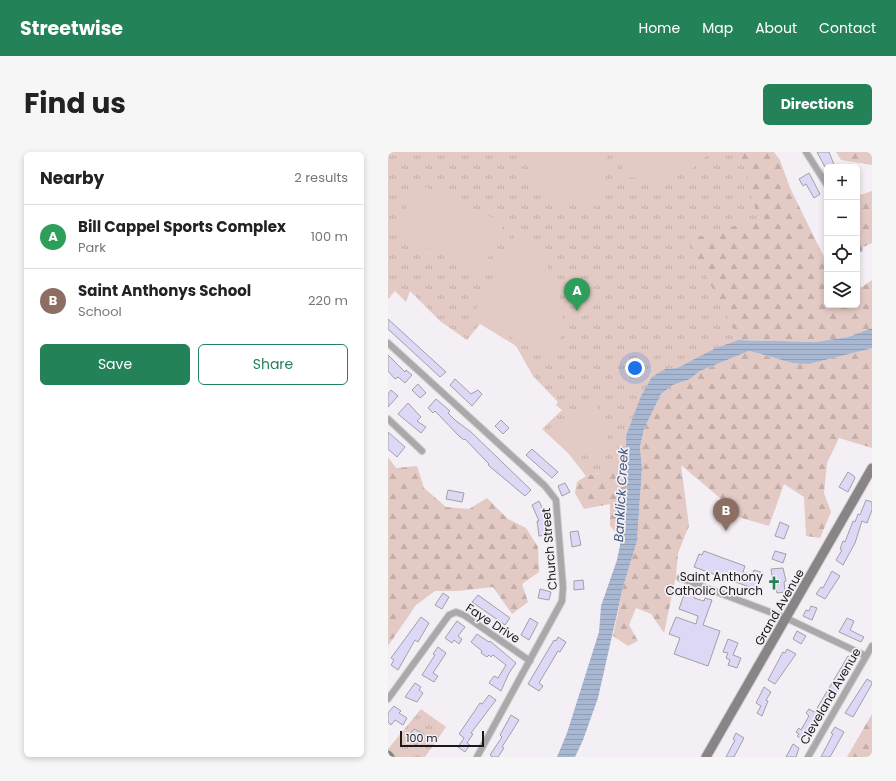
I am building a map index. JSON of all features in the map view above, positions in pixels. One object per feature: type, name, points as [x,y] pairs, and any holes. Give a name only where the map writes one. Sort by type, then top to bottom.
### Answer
[{"type":"street","points":[[806,152],[824,181]]},
{"type":"street","name":"Church Street","points":[[388,343],[544,486],[556,500],[564,595],[559,610],[476,757]]},
{"type":"street","points":[[388,419],[422,451]]},
{"type":"street","name":"Grand Avenue","points":[[706,757],[872,468]]},
{"type":"street","points":[[680,578],[786,618],[866,656]]},
{"type":"street","name":"Faye Drive","points":[[388,699],[449,615],[456,612],[464,615],[530,661]]},
{"type":"street","name":"Cleveland Avenue","points":[[808,757],[872,646]]},
{"type":"green space","points":[[388,152],[740,152],[758,219],[688,240],[739,340],[716,348],[677,368],[665,369],[652,377],[641,396],[626,436],[626,475],[603,472],[586,476],[568,453],[542,429],[562,410],[556,405],[558,402],[533,376],[516,346],[480,324],[467,340],[440,321],[410,291],[406,302],[395,291],[388,299]]},
{"type":"green space","points":[[522,152],[607,152],[604,205],[576,205],[552,196],[542,188],[534,178],[527,166]]},
{"type":"green space","points":[[624,152],[710,152],[701,162],[681,175],[658,181],[635,178],[622,174]]},
{"type":"green space","points":[[740,152],[774,152],[780,160],[790,188],[824,257],[824,308],[860,308],[860,287],[862,287],[872,280],[872,328],[848,337],[816,342],[747,340],[665,369],[627,458],[627,496],[621,538],[610,526],[610,504],[584,509],[575,493],[577,482],[586,476],[603,472],[567,287],[740,154]]},
{"type":"green space","points":[[836,152],[872,152],[872,165],[841,160]]},
{"type":"green space","points":[[417,183],[504,223],[481,273],[394,233]]},
{"type":"green space","points":[[872,191],[872,243],[860,249],[860,200],[860,195]]},
{"type":"green space","points":[[520,225],[545,264],[558,292],[562,307],[563,322],[561,337],[551,360],[473,315]]},
{"type":"green space","points":[[872,348],[872,448],[839,438],[827,463],[824,493],[831,512],[820,538],[806,536],[804,497],[784,484],[769,526],[738,517],[720,498],[681,465],[689,526],[678,553],[676,576],[664,633],[651,614],[636,608],[629,625],[638,641],[628,646],[613,636],[623,587],[637,541],[642,469],[640,447],[644,429],[661,394],[673,385],[690,379],[700,371],[749,351],[774,358],[809,364]]},
{"type":"green space","points":[[594,400],[604,420],[610,447],[590,455],[582,455],[568,450],[549,429]]},
{"type":"green space","points":[[388,457],[396,468],[417,466],[424,488],[446,507],[469,509],[487,498],[508,519],[526,528],[538,547],[539,572],[522,584],[528,602],[512,614],[493,587],[458,591],[435,591],[416,605],[388,646]]},
{"type":"green space","points":[[421,709],[446,727],[425,757],[390,757],[388,755],[388,749]]},
{"type":"green space","points":[[872,714],[872,757],[847,757]]},
{"type":"water","points":[[872,328],[872,348],[869,349],[809,364],[793,363],[749,351],[700,371],[690,379],[673,385],[661,394],[644,429],[640,447],[642,469],[637,541],[623,587],[598,698],[583,740],[575,757],[557,757],[567,733],[599,632],[601,606],[617,560],[624,526],[625,503],[627,496],[626,436],[641,396],[652,377],[665,369],[677,368],[716,348],[739,340],[816,342],[848,337]]},
{"type":"building","points":[[817,152],[829,152],[834,164],[824,165]]},
{"type":"building","points":[[809,173],[820,194],[814,198],[806,184],[803,186],[799,179]]},
{"type":"building","points":[[388,319],[446,372],[440,377],[388,329]]},
{"type":"building","points":[[388,355],[405,372],[406,370],[412,375],[405,383],[398,377],[395,379],[388,371]]},
{"type":"building","points":[[455,379],[471,394],[478,390],[482,394],[472,406],[450,385]]},
{"type":"building","points":[[418,384],[426,393],[420,398],[412,390]]},
{"type":"building","points":[[391,390],[398,396],[388,407],[388,394]]},
{"type":"building","points":[[436,399],[450,411],[448,413],[455,420],[471,432],[531,490],[525,496],[488,465],[489,464],[465,439],[464,440],[459,436],[435,411],[433,413],[428,408]]},
{"type":"building","points":[[408,403],[421,417],[417,421],[426,427],[421,433],[398,414]]},
{"type":"building","points":[[501,420],[509,428],[503,434],[495,426]]},
{"type":"building","points":[[388,432],[405,447],[397,457],[388,449]]},
{"type":"building","points":[[532,449],[558,472],[552,478],[526,455]]},
{"type":"building","points":[[848,472],[855,478],[848,492],[839,487]]},
{"type":"building","points":[[565,483],[570,492],[562,496],[558,486]]},
{"type":"building","points":[[448,490],[464,493],[462,502],[446,499]]},
{"type":"building","points":[[866,500],[872,502],[872,510],[867,523],[862,521],[855,543],[843,565],[836,560],[842,550],[840,549],[843,541],[845,542],[853,521],[855,522],[858,514],[860,515]]},
{"type":"building","points":[[539,501],[546,516],[548,535],[539,536],[537,521],[539,521],[532,505]]},
{"type":"building","points":[[780,522],[789,526],[784,539],[775,536]]},
{"type":"building","points":[[578,531],[581,545],[572,547],[570,532]]},
{"type":"building","points":[[704,551],[745,566],[743,572],[752,575],[754,570],[761,572],[755,589],[694,567],[699,554],[702,555]]},
{"type":"building","points":[[775,551],[786,554],[783,563],[772,559]]},
{"type":"building","points":[[783,568],[786,581],[784,582],[785,592],[777,593],[773,583],[771,569]]},
{"type":"building","points":[[832,571],[840,576],[825,599],[816,594],[821,587],[823,588]]},
{"type":"building","points":[[583,580],[584,589],[574,590],[574,581]]},
{"type":"building","points":[[540,589],[551,592],[549,600],[538,598]]},
{"type":"building","points":[[685,592],[695,595],[694,598],[704,601],[705,598],[712,600],[703,625],[720,631],[708,666],[674,654],[680,638],[669,634],[676,617],[696,624],[698,616],[679,609]]},
{"type":"building","points":[[443,593],[449,597],[442,609],[435,605]]},
{"type":"building","points":[[478,595],[510,618],[505,625],[472,602]]},
{"type":"building","points":[[811,606],[817,608],[812,620],[803,616],[806,610],[809,611]]},
{"type":"building","points":[[421,617],[429,623],[418,642],[415,640],[398,670],[391,665],[394,660],[391,658]]},
{"type":"building","points":[[530,618],[538,623],[529,640],[521,635]]},
{"type":"building","points":[[847,618],[854,621],[850,630],[864,637],[861,642],[839,632]]},
{"type":"building","points":[[457,621],[465,627],[458,636],[462,639],[459,644],[454,640],[452,643],[445,638]]},
{"type":"building","points":[[797,631],[806,636],[801,644],[793,639]]},
{"type":"building","points":[[477,634],[489,642],[490,641],[516,663],[509,673],[501,691],[489,683],[494,676],[498,678],[506,665],[493,655],[491,657],[489,655],[487,657],[481,653],[482,651],[471,642]]},
{"type":"building","points":[[558,637],[566,642],[560,652],[558,651],[539,683],[543,686],[539,691],[528,684],[554,640],[556,641]]},
{"type":"building","points":[[728,639],[738,643],[733,655],[741,658],[737,668],[728,665],[730,660],[726,658],[728,653],[723,652]]},
{"type":"building","points":[[438,647],[446,653],[433,673],[438,676],[434,682],[422,675],[435,655],[433,654]]},
{"type":"building","points":[[787,649],[796,654],[775,684],[768,680],[783,652],[785,653]]},
{"type":"building","points":[[848,656],[855,659],[851,667],[832,700],[830,699],[821,717],[815,720],[803,740],[797,736],[799,734],[796,732],[799,728],[801,730],[809,716],[806,713],[809,709],[814,712],[816,710]]},
{"type":"building","points":[[867,679],[872,682],[872,684],[853,717],[845,713]]},
{"type":"building","points":[[415,683],[421,687],[419,690],[423,693],[417,702],[405,697]]},
{"type":"building","points":[[764,687],[771,692],[766,700],[768,701],[762,716],[757,713],[761,706],[756,703]]},
{"type":"building","points":[[489,695],[496,700],[471,733],[473,734],[467,743],[470,745],[465,752],[458,747],[464,738],[459,734],[480,703],[482,704]]},
{"type":"building","points":[[394,706],[401,711],[399,713],[407,718],[403,725],[395,720],[391,725],[388,722],[388,713]]},
{"type":"building","points":[[511,715],[519,720],[502,747],[504,748],[498,757],[493,757],[490,755],[502,737],[500,735]]},
{"type":"building","points":[[835,727],[844,732],[830,757],[821,757],[833,734],[831,733]]},
{"type":"building","points":[[414,729],[424,734],[416,745],[407,738]]},
{"type":"building","points":[[736,733],[744,738],[734,757],[726,757],[735,740],[733,739]]},
{"type":"building","points":[[793,744],[799,748],[796,757],[786,757]]},
{"type":"place","name":"Bill Cappel Sports Complex","points":[[577,311]]},
{"type":"place","name":"Saint Anthonys School","points":[[726,531]]},
{"type":"place","name":"Saint Anthony Catholic Church","points":[[774,583]]},
{"type":"water label","name":"Banklick Creek","points":[[621,495]]}]
